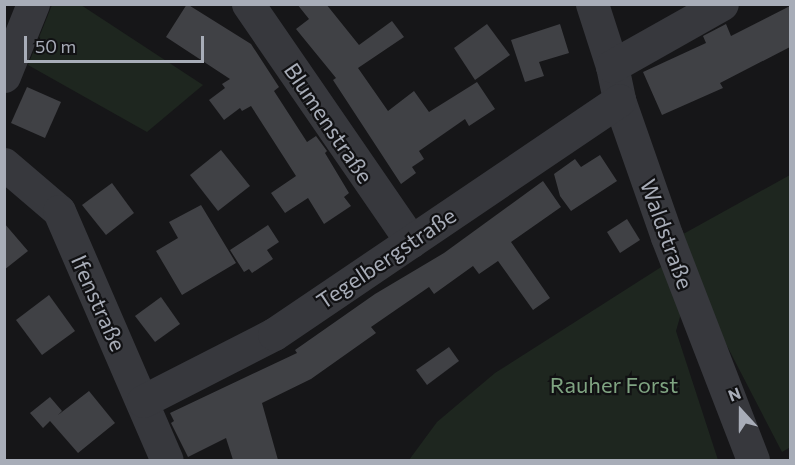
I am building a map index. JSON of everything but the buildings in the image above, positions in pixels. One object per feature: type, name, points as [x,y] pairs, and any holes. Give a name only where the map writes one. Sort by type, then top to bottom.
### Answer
[{"type":"street","points":[[4,76],[33,4]]},
{"type":"street","name":"Blumenstraße","points":[[248,4],[411,241]]},
{"type":"street","name":"Waldstraße","points":[[592,4],[612,66],[619,100],[675,258],[753,460]]},
{"type":"street","points":[[612,66],[723,4]]},
{"type":"street","name":"Tegelbergstraße","points":[[143,401],[274,334],[619,100]]},
{"type":"street","name":"Ifenstraße","points":[[4,164],[59,211],[167,460]]},
{"type":"green space","points":[[52,5],[81,5],[203,85],[147,132],[28,65]]},
{"type":"green space","points":[[790,175],[790,450],[789,448],[782,452],[711,315],[676,238]]},
{"type":"green space","name":"Rauher Forst","points":[[669,262],[684,303],[676,331],[718,460],[409,460],[437,422],[495,373]]}]
